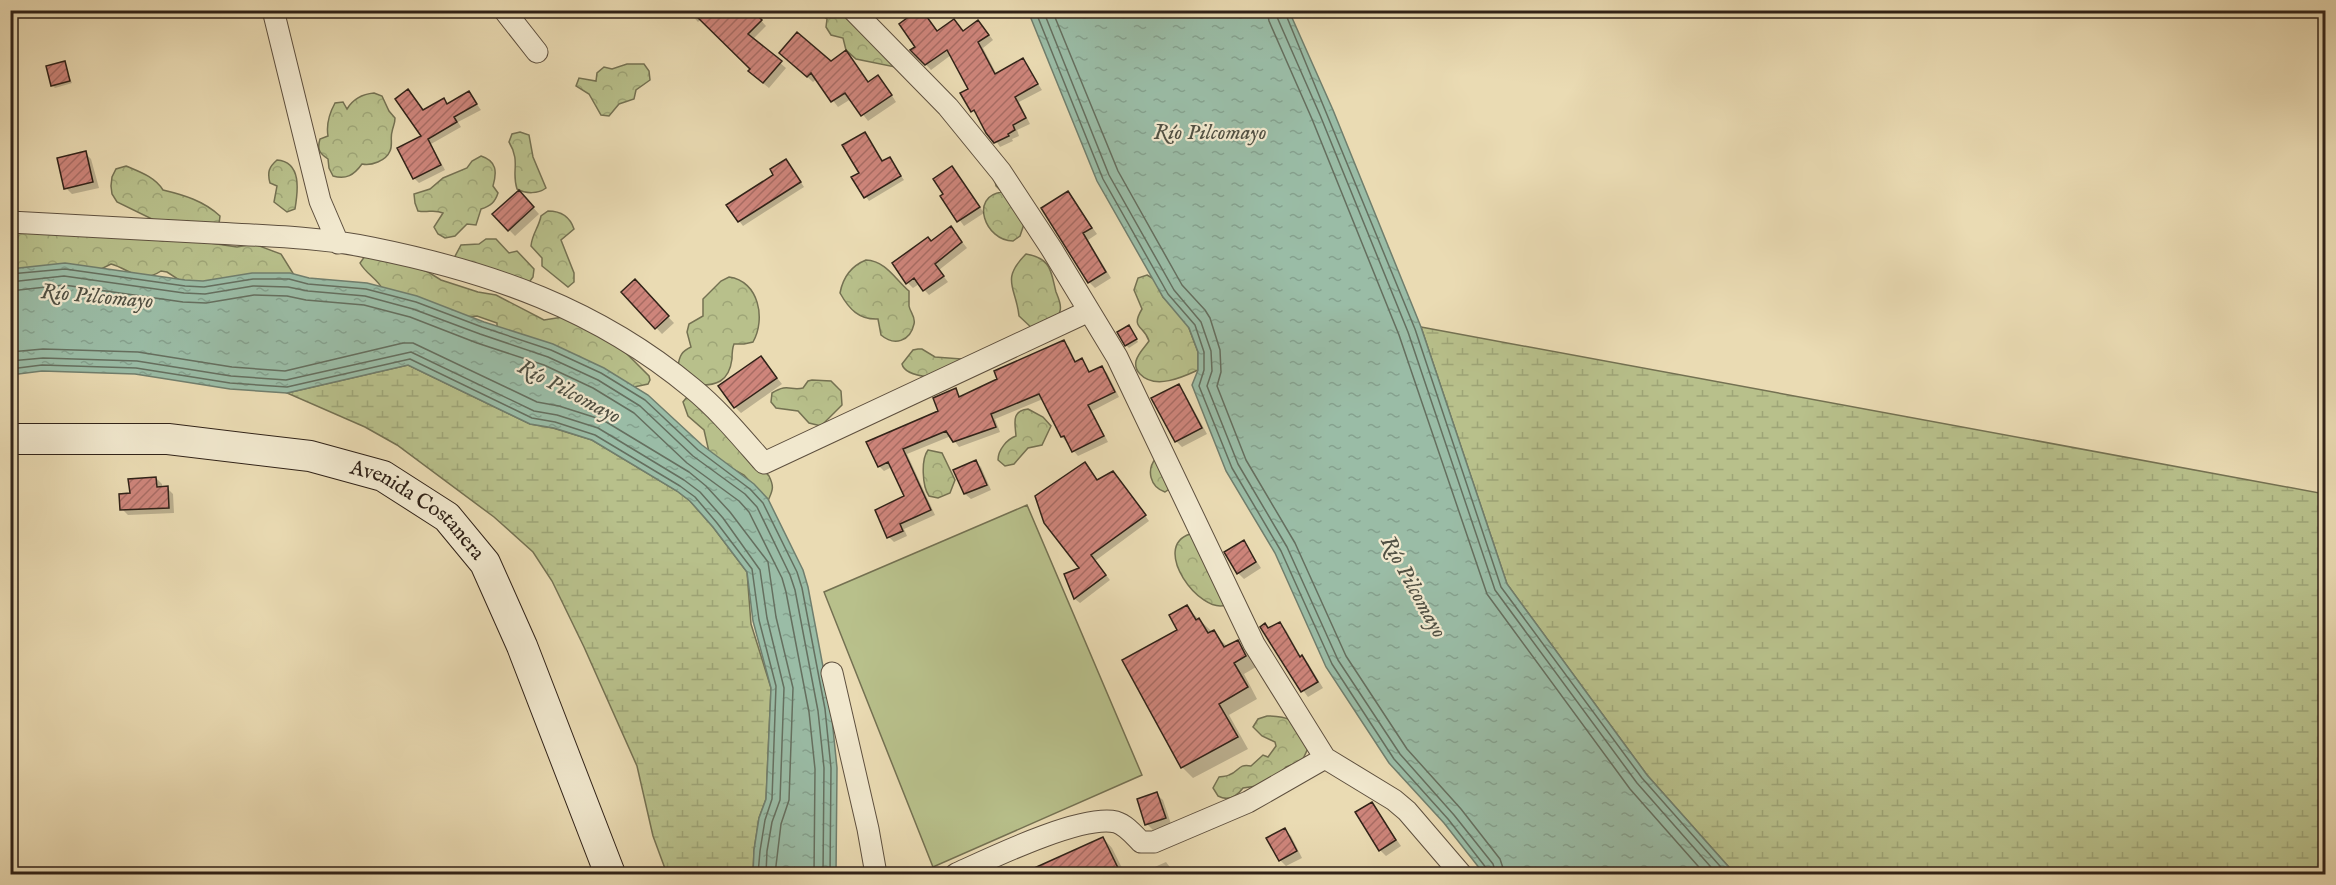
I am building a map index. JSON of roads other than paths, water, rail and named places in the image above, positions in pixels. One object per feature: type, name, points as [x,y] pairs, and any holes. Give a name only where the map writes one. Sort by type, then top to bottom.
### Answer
[{"type":"street","points":[[273,10],[320,201],[338,243]]},
{"type":"street","points":[[504,10],[537,52]]},
{"type":"street","points":[[853,10],[948,107],[1001,172],[1089,311],[1116,357],[1254,644],[1325,758],[1394,800],[1407,811],[1461,874]]},
{"type":"street","points":[[10,222],[277,236],[370,248],[482,275],[533,293],[595,321],[651,357],[694,389],[734,428],[764,463],[1089,311]]},
{"type":"street","name":"Avenida Costanera","points":[[10,439],[168,439],[310,456],[383,476],[447,517],[485,563],[522,646],[610,874]]},
{"type":"street","points":[[832,673],[868,829],[876,874]]},
{"type":"street","points":[[956,874],[1017,846],[1090,823],[1116,822],[1127,828],[1141,842],[1154,843],[1248,802],[1325,758]]},
{"type":"water","name":"Río Pilcomayo","points":[[1028,11],[1289,11],[1333,110],[1421,327],[1507,584],[1647,775],[1735,874],[1484,874],[1444,823],[1389,763],[1326,667],[1275,553],[1226,471],[1192,385],[1198,370],[1198,352],[1189,328],[1163,297],[1097,181]]},
{"type":"water","points":[[65,263],[185,280],[203,281],[252,273],[290,273],[309,278],[367,283],[417,296],[484,322],[553,344],[604,368],[648,395],[702,445],[754,484],[768,499],[803,570],[831,709],[837,768],[836,874],[753,874],[759,818],[766,799],[771,688],[753,621],[747,572],[690,501],[592,440],[554,428],[530,424],[408,365],[287,393],[230,389],[135,374],[42,371],[11,375],[10,269]]}]
